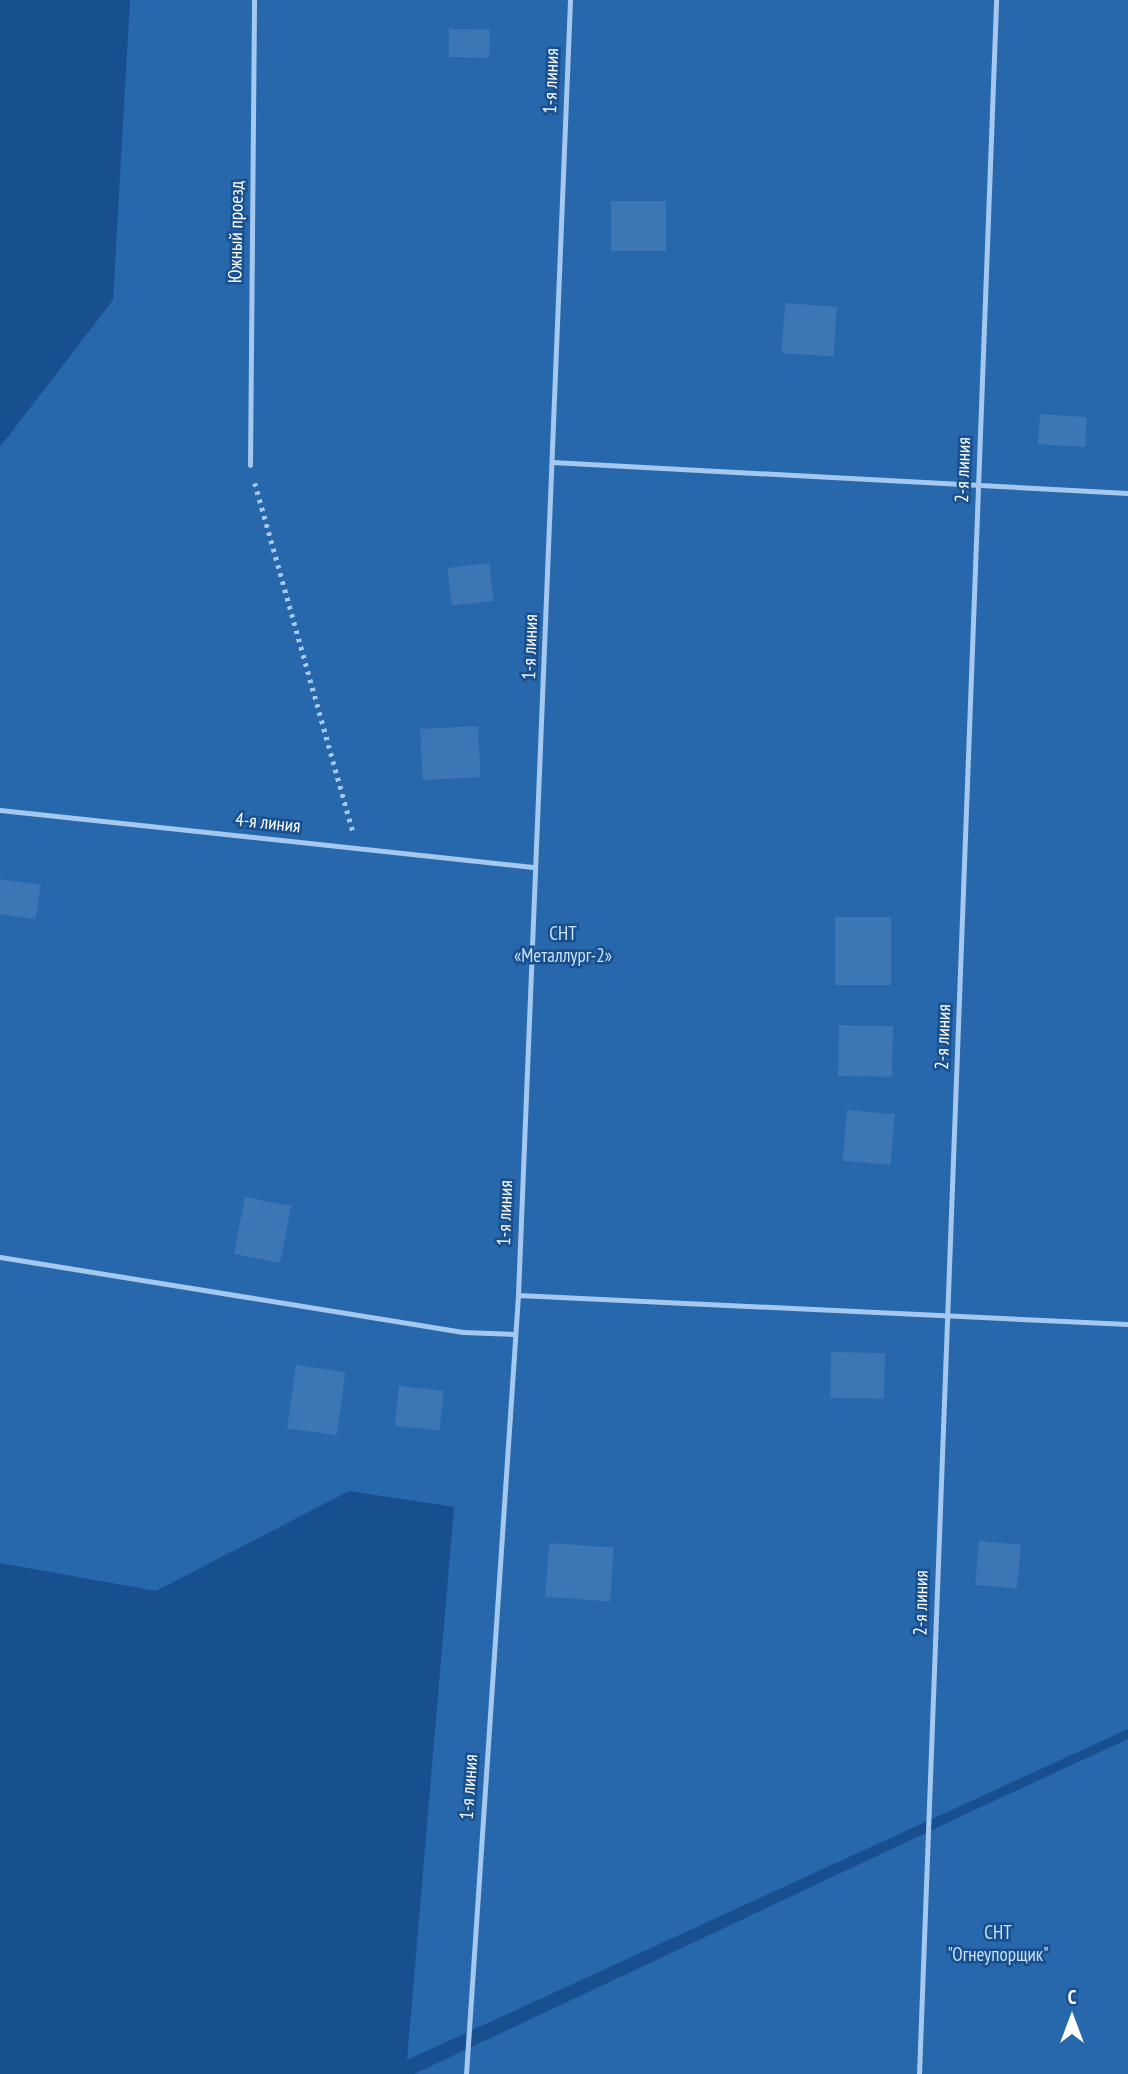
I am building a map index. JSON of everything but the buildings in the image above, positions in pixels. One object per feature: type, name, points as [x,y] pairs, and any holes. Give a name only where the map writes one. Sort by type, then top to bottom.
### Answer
[{"type":"lane","name":"Южный проезд","points":[[250,465],[254,0]]},
{"type":"lane","name":"1-я линия","points":[[466,2074],[518,1295],[533,867],[570,0]]},
{"type":"lane","name":"2-я линия","points":[[919,2074],[932,1831],[943,1311],[951,1248],[996,0]]},
{"type":"lane","points":[[552,462],[1128,493]]},
{"type":"lane","name":"4-я линия","points":[[0,810],[533,867]]},
{"type":"lane","points":[[0,1257],[463,1332],[514,1334]]},
{"type":"lane","points":[[518,1295],[943,1311],[1128,1324]]},
{"type":"path","points":[[250,465],[358,848]]},
{"type":"green space","name":"СНТ «Металлург-2»","points":[[130,0],[1128,0],[1128,1729],[407,2060],[454,1507],[349,1491],[156,1591],[0,1563],[0,447],[113,300]]},
{"type":"green space","name":"СНТ \"Огнеупорщик\"","points":[[1128,1739],[1128,2074],[414,2074],[1000,1798]]}]
